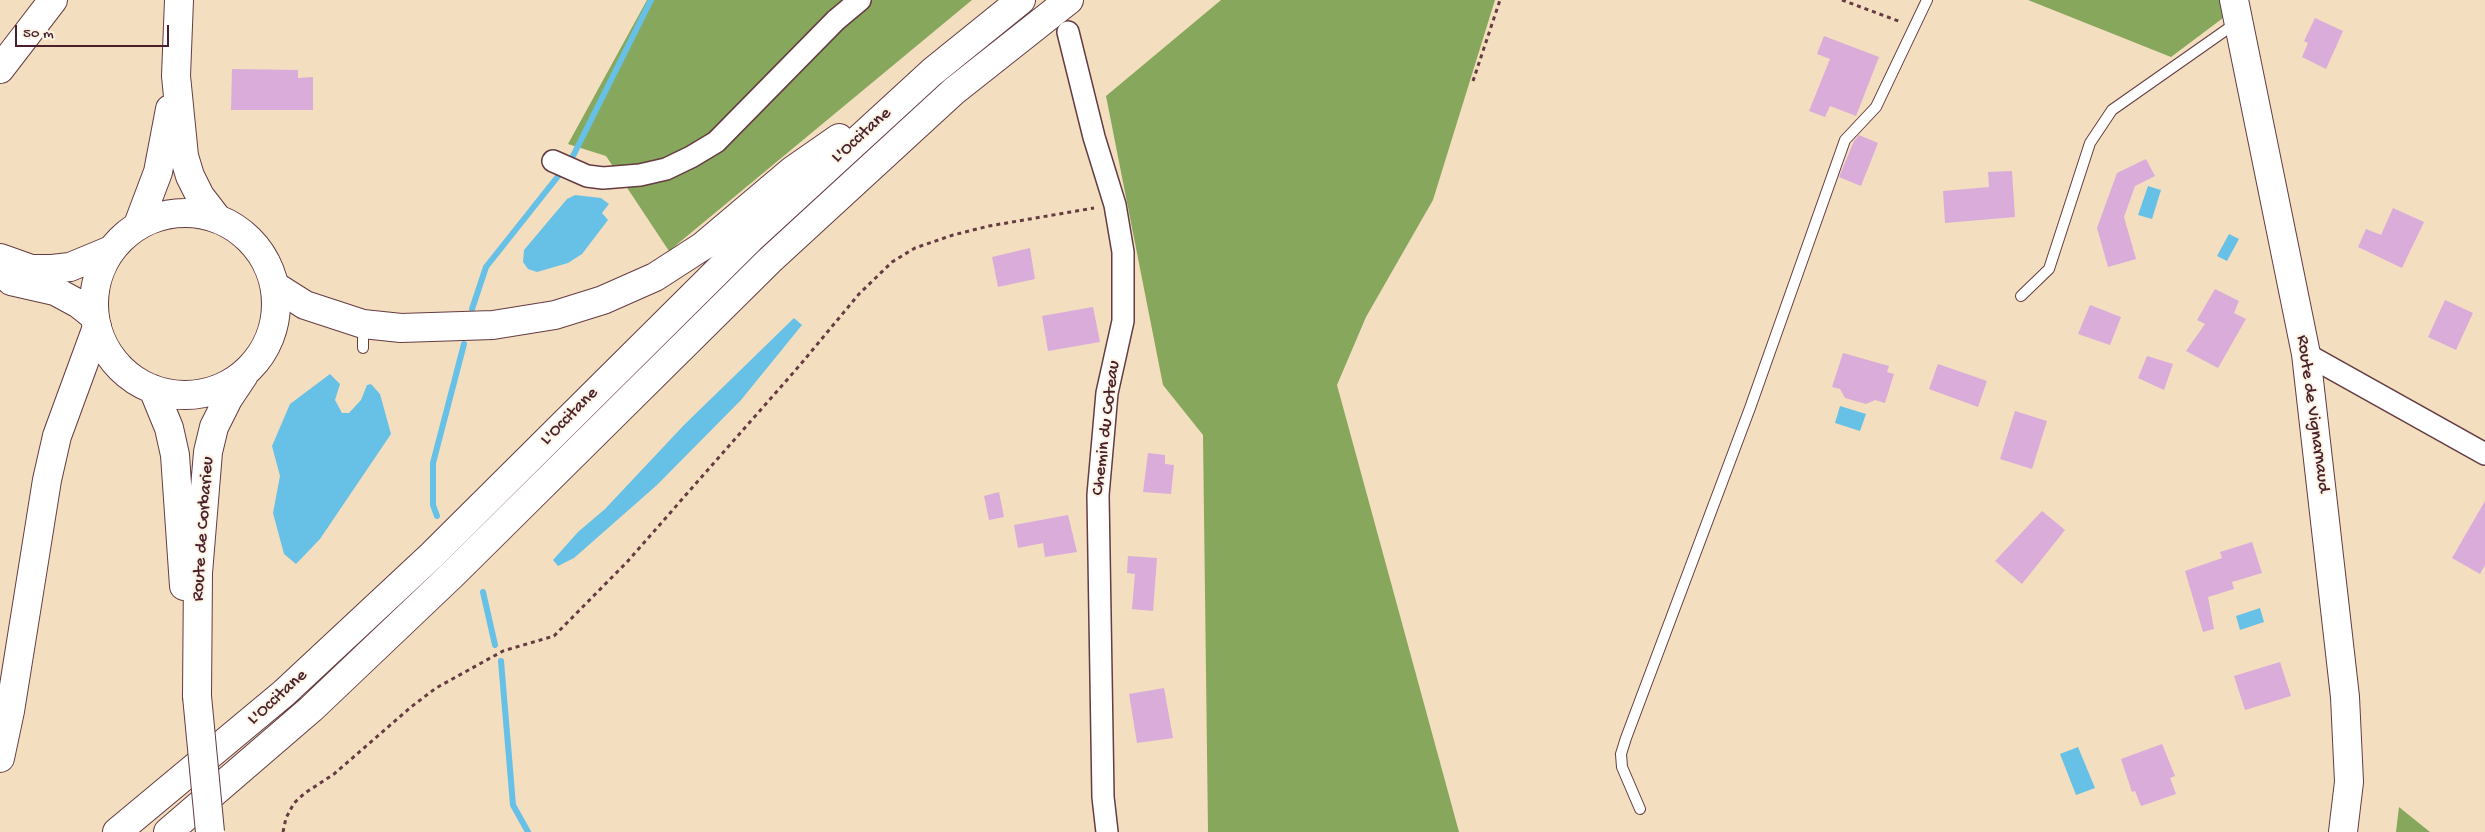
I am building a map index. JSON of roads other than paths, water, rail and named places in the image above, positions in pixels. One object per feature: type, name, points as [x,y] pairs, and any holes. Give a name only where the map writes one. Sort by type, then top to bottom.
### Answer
[{"type":"main road","points":[[0,68],[53,0]]},
{"type":"main road","points":[[179,0],[176,76],[180,131],[190,176],[200,196],[217,218]]},
{"type":"main road","name":"L'Occitane","points":[[117,832],[284,693],[432,555],[750,239],[932,72],[1021,0]]},
{"type":"main road","name":"L'Occitane","points":[[168,832],[311,709],[453,574],[769,261],[954,92],[1068,0]]},
{"type":"main road","name":"Route de Vignarnaud","points":[[2236,11],[2306,354],[2345,697],[2349,782],[2343,832]]},
{"type":"main road","points":[[275,286],[305,306],[363,336],[400,328],[493,325],[555,315],[620,292],[655,277],[703,246],[793,170],[932,72]]},
{"type":"main road","points":[[138,226],[158,172],[176,76]]},
{"type":"main road","points":[[0,277],[55,291],[74,301],[95,322],[104,347],[117,365],[133,379],[153,389],[177,394],[202,393],[226,385],[247,371],[262,353],[272,332],[276,309],[275,286],[268,264],[255,244],[238,229],[217,218],[190,212],[163,215],[138,226],[123,236],[111,250],[100,270],[96,286],[95,322],[57,436],[47,480],[11,702],[0,758]]},
{"type":"main road","points":[[0,258],[31,269],[52,269],[70,267],[111,250]]},
{"type":"main road","name":"Route de Corbarieu","points":[[197,696],[198,573],[208,452],[214,427],[228,399],[247,371]]},
{"type":"main road","name":"Route de Corbarieu","points":[[153,389],[169,428],[175,455],[183,572],[210,832]]},
{"type":"main road","points":[[185,832],[311,709]]},
{"type":"street","points":[[553,160],[587,176],[603,178],[640,175],[666,169],[691,157],[716,142],[836,20],[860,0]]},
{"type":"street","name":"Chemin du Coteau","points":[[1068,32],[1094,137],[1115,205],[1123,252],[1123,321],[1107,393],[1098,495],[1103,797],[1107,832]]},
{"type":"street","points":[[2306,354],[2485,454]]},
{"type":"lane","points":[[1640,809],[1622,767],[1621,754],[1626,738],[1750,408],[1845,140],[1876,107],[1916,27],[1927,0]]},
{"type":"lane","points":[[2021,296],[2048,268],[2090,143],[2112,110],[2236,11]]},
{"type":"water","points":[[2148,186],[2161,190],[2152,219],[2138,215]]},
{"type":"water","points":[[575,195],[601,198],[609,204],[602,213],[608,220],[582,254],[568,263],[537,272],[528,269],[523,262],[524,250],[567,199]]},
{"type":"water","points":[[2229,234],[2239,239],[2227,261],[2217,256]]},
{"type":"water","points":[[794,318],[802,325],[741,400],[657,485],[574,558],[558,566],[553,560],[578,532],[605,509],[684,425]]},
{"type":"water","points":[[330,374],[340,384],[335,400],[342,413],[349,413],[361,400],[367,385],[371,384],[380,394],[391,434],[320,539],[296,564],[284,554],[273,513],[280,476],[272,446],[290,404]]},
{"type":"water","points":[[1840,406],[1866,414],[1860,431],[1835,423]]},
{"type":"water","points":[[2260,608],[2264,622],[2240,630],[2236,616]]},
{"type":"water","points":[[2078,747],[2095,788],[2076,795],[2060,754]]},
{"type":"waterway","points":[[573,156],[651,0]]},
{"type":"waterway","points":[[472,309],[486,267],[559,175]]},
{"type":"waterway","points":[[437,516],[433,505],[433,463],[464,344]]},
{"type":"waterway","points":[[483,592],[495,645]]},
{"type":"waterway","points":[[501,661],[513,805],[528,832]]}]
